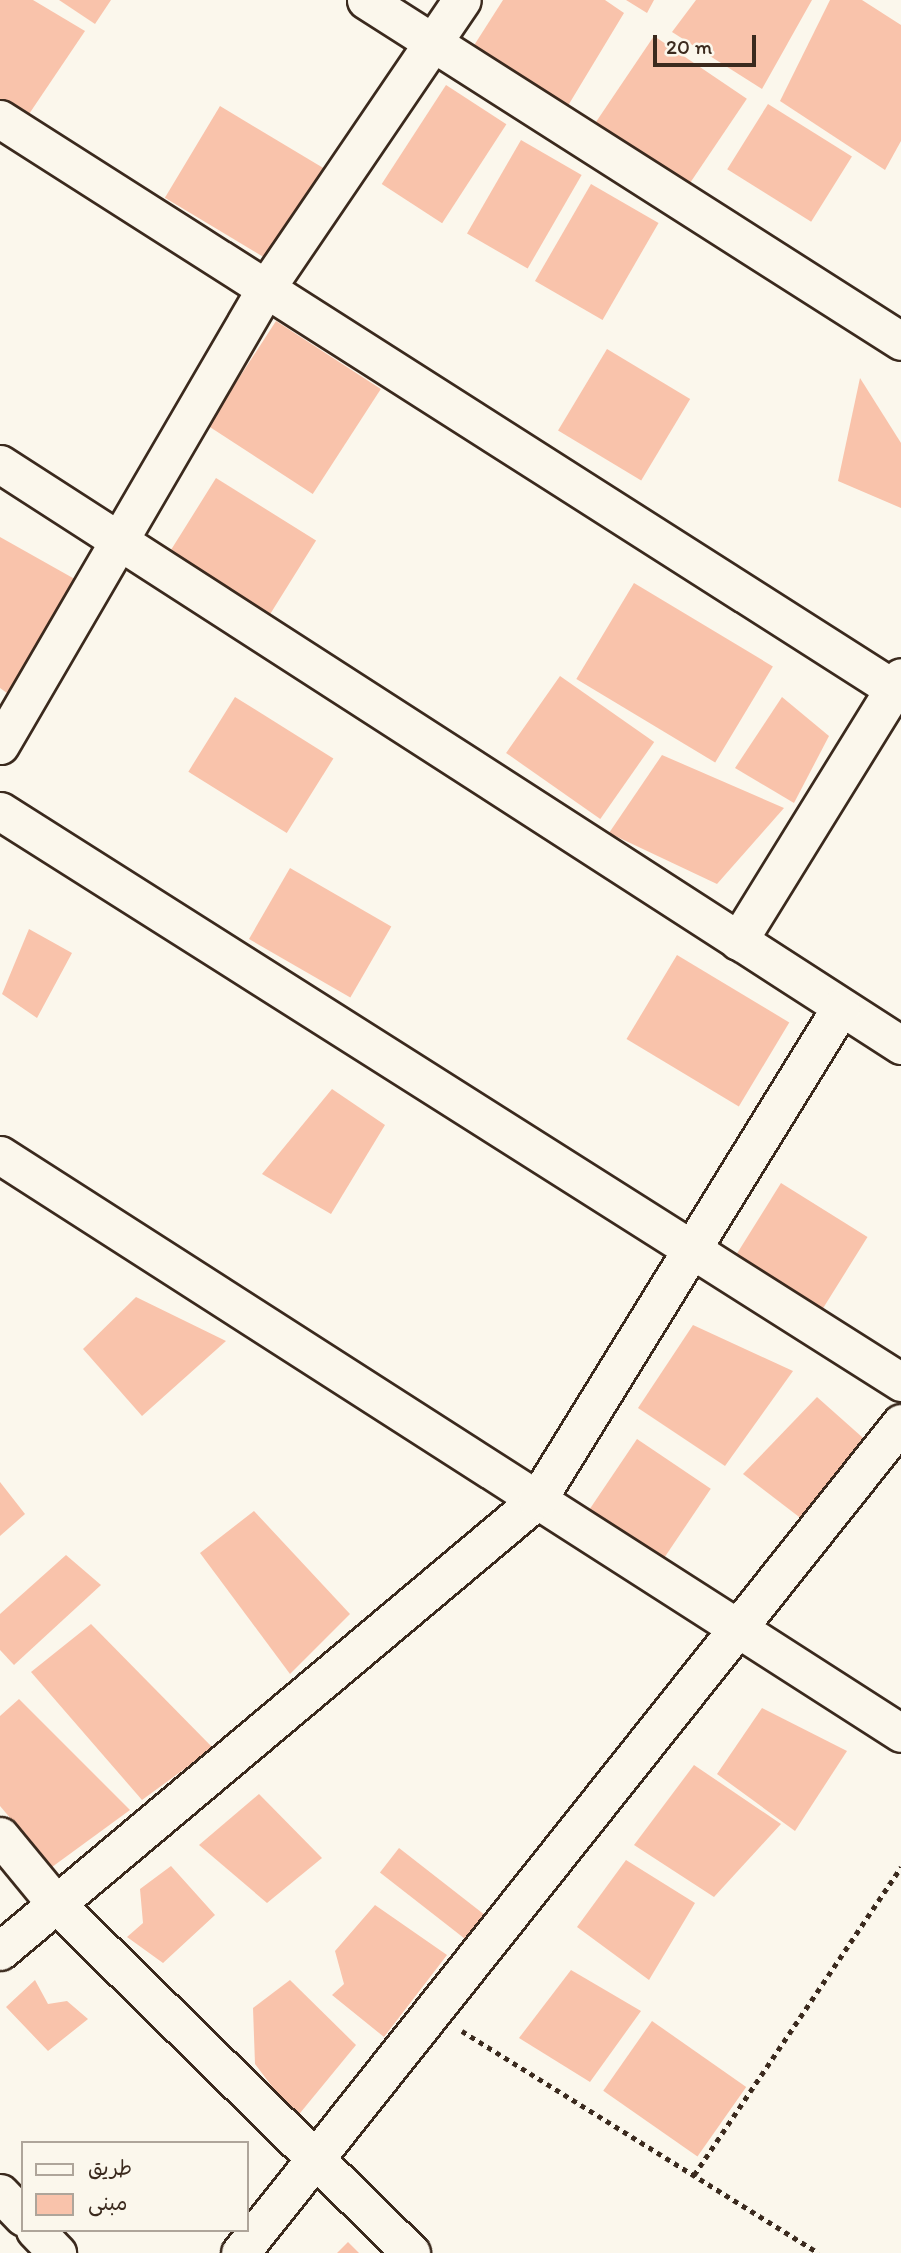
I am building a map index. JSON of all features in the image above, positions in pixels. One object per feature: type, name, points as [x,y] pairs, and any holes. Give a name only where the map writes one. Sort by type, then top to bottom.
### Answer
[{"type":"street","points":[[366,0],[901,341]]},
{"type":"street","points":[[0,745],[266,288],[461,0]]},
{"type":"street","points":[[0,119],[897,683],[738,941]]},
{"type":"street","points":[[0,464],[901,1045]]},
{"type":"street","points":[[0,811],[901,1382]]},
{"type":"street","points":[[0,1951],[537,1500],[841,1007]]},
{"type":"street","points":[[0,1155],[901,1733]]},
{"type":"street","points":[[240,2253],[901,1423]]},
{"type":"street","points":[[0,1836],[56,1904],[411,2253]]},
{"type":"street","points":[[0,2193],[21,2215]]},
{"type":"street","points":[[37,2232],[57,2253]]},
{"type":"path","points":[[694,2175],[901,1867]]},
{"type":"path","points":[[432,2012],[819,2253]]},
{"type":"building","points":[[0,0],[33,0],[85,31],[25,120],[0,105]]},
{"type":"building","points":[[59,0],[111,0],[95,24]]},
{"type":"building","points":[[503,0],[605,0],[624,13],[566,109],[473,47]]},
{"type":"building","points":[[626,0],[654,0],[647,13]]},
{"type":"building","points":[[696,0],[812,0],[762,89],[672,32]]},
{"type":"building","points":[[830,0],[862,0],[901,25],[901,141],[885,170],[780,101]]},
{"type":"building","points":[[654,36],[747,99],[685,191],[592,128]]},
{"type":"building","points":[[446,85],[506,124],[442,223],[382,184]]},
{"type":"building","points":[[768,104],[852,156],[811,222],[727,169]]},
{"type":"building","points":[[220,106],[325,169],[269,261],[165,198]]},
{"type":"building","points":[[521,140],[582,175],[528,269],[467,234]]},
{"type":"building","points":[[591,184],[659,223],[603,320],[535,281]]},
{"type":"building","points":[[276,321],[381,389],[313,494],[208,426]]},
{"type":"building","points":[[607,349],[690,399],[641,480],[558,430]]},
{"type":"building","points":[[860,378],[901,443],[901,508],[838,481]]},
{"type":"building","points":[[216,478],[316,541],[264,624],[164,561]]},
{"type":"building","points":[[0,537],[80,582],[14,698],[0,688]]},
{"type":"building","points":[[634,583],[773,666],[715,762],[576,679]]},
{"type":"building","points":[[560,676],[654,742],[600,819],[506,753]]},
{"type":"building","points":[[235,697],[333,758],[287,833],[188,772]]},
{"type":"building","points":[[782,697],[829,736],[794,803],[735,768]]},
{"type":"building","points":[[662,755],[784,808],[717,884],[609,833]]},
{"type":"building","points":[[290,868],[391,926],[350,998],[249,939]]},
{"type":"building","points":[[29,929],[72,953],[37,1018],[2,994]]},
{"type":"building","points":[[677,955],[789,1022],[739,1106],[627,1039]]},
{"type":"building","points":[[332,1089],[385,1125],[331,1214],[262,1174]]},
{"type":"building","points":[[781,1183],[868,1237],[821,1312],[734,1258]]},
{"type":"building","points":[[136,1297],[226,1341],[142,1416],[83,1349]]},
{"type":"building","points":[[693,1325],[793,1371],[725,1466],[638,1408]]},
{"type":"building","points":[[817,1397],[871,1445],[807,1523],[743,1474]]},
{"type":"building","points":[[637,1439],[711,1489],[658,1568],[584,1518]]},
{"type":"building","points":[[0,1482],[25,1514],[0,1536]]},
{"type":"building","points":[[254,1511],[350,1614],[290,1674],[200,1553]]},
{"type":"building","points":[[66,1555],[101,1585],[14,1665],[0,1650],[0,1614]]},
{"type":"building","points":[[91,1624],[213,1748],[142,1800],[31,1672]]},
{"type":"building","points":[[19,1699],[130,1810],[52,1867],[0,1806],[0,1716]]},
{"type":"building","points":[[762,1708],[847,1751],[795,1831],[717,1774]]},
{"type":"building","points":[[694,1765],[781,1824],[714,1897],[634,1845]]},
{"type":"building","points":[[259,1794],[322,1858],[267,1903],[199,1845]]},
{"type":"building","points":[[399,1848],[486,1916],[467,1941],[380,1872]]},
{"type":"building","points":[[626,1860],[695,1903],[649,1980],[577,1927]]},
{"type":"building","points":[[171,1866],[215,1915],[163,1963],[127,1937],[143,1923],[140,1889]]},
{"type":"building","points":[[375,1905],[447,1955],[384,2037],[332,1995],[344,1984],[335,1951]]},
{"type":"building","points":[[571,1970],[641,2011],[590,2082],[519,2038]]},
{"type":"building","points":[[35,1980],[48,2004],[67,2001],[88,2019],[48,2051],[6,2007]]},
{"type":"building","points":[[290,1980],[356,2045],[296,2118],[255,2064],[253,2008]]},
{"type":"building","points":[[652,2021],[746,2087],[697,2157],[603,2091]]},
{"type":"building","points":[[348,2242],[359,2253],[337,2253]]}]
